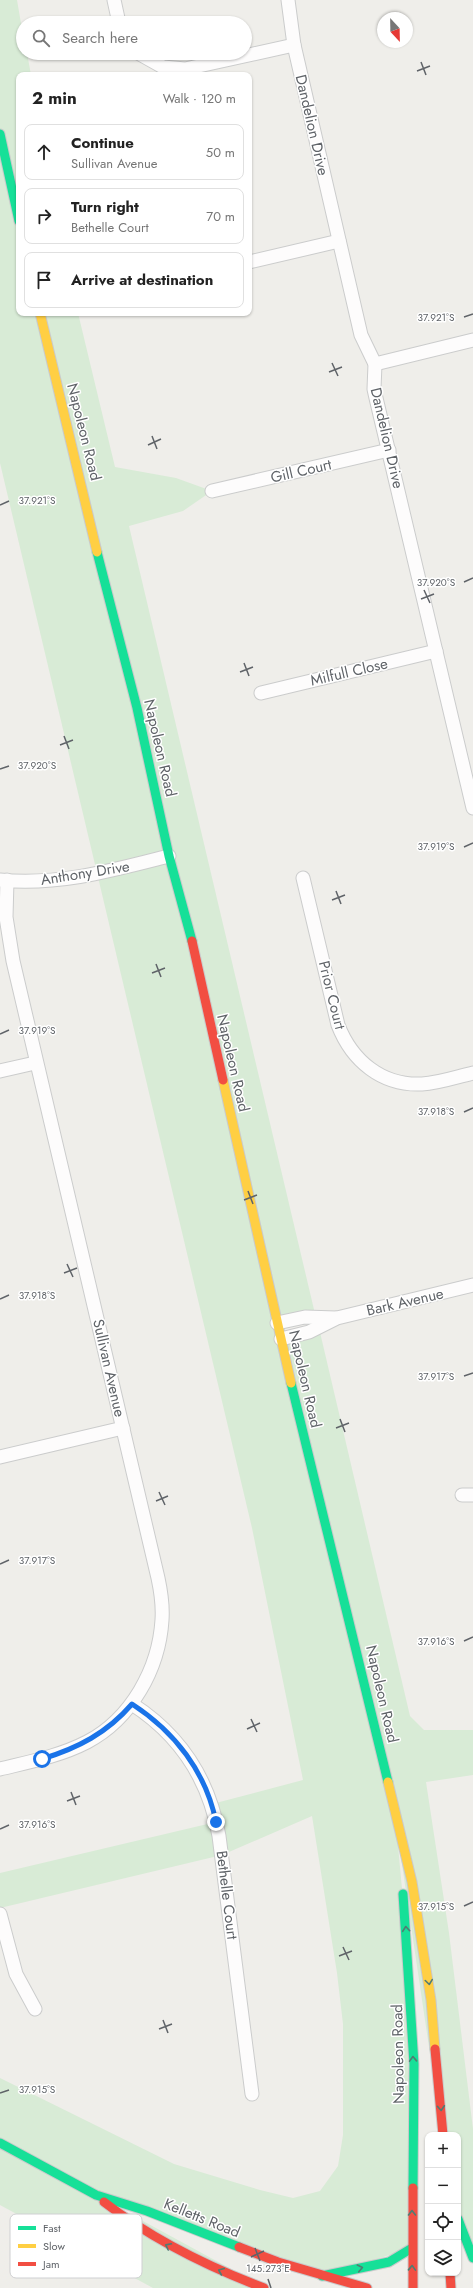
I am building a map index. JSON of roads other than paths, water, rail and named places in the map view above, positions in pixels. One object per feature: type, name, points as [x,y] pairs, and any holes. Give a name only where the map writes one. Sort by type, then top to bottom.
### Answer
[{"type":"main road","points":[[0,134],[16,207]]},
{"type":"main road","name":"Napoleon Road","points":[[41,316],[110,607],[139,716],[170,856],[188,923],[277,1323],[412,1882],[425,1952],[437,2061],[443,2132]]},
{"type":"main road","name":"Napoleon Road","points":[[396,1820],[402,1884],[414,2064],[413,2288]]},
{"type":"main road","name":"Kelletts Road","points":[[0,2143],[96,2195],[147,2211],[220,2241],[322,2276],[367,2288]]},
{"type":"main road","name":"Kelletts Road","points":[[96,2195],[118,2214]]},
{"type":"main road","points":[[461,2227],[473,2258]]},
{"type":"main road","name":"Kelletts Road","points":[[142,2230],[203,2264],[264,2288]]},
{"type":"main road","points":[[322,2276],[389,2262],[412,2248]]},
{"type":"main road","points":[[450,2276],[451,2288]]},
{"type":"street","points":[[114,0],[118,16]]},
{"type":"street","name":"Dandelion Drive","points":[[288,0],[294,45],[361,335],[375,364],[374,388],[473,808]]},
{"type":"street","points":[[252,54],[294,45]]},
{"type":"street","points":[[150,60],[163,67],[185,69],[226,60]]},
{"type":"street","points":[[252,261],[339,241]]},
{"type":"street","points":[[375,364],[473,340]]},
{"type":"street","name":"Gill Court","points":[[212,491],[389,450]]},
{"type":"street","name":"Milfull Close","points":[[261,693],[436,651]]},
{"type":"street","name":"Anthony Drive","points":[[3,880],[38,881],[79,877],[170,856]]},
{"type":"street","name":"Prior Court","points":[[303,878],[338,1025],[343,1037],[356,1056],[363,1064],[383,1077],[408,1083],[437,1082],[473,1073]]},
{"type":"street","name":"Sullivan Avenue","points":[[0,1769],[59,1753],[88,1741],[111,1725],[132,1704],[149,1675],[154,1660],[161,1632],[162,1605],[158,1578],[123,1428],[35,1062],[8,938],[3,880]]},
{"type":"street","points":[[0,1071],[35,1062]]},
{"type":"street","name":"Bark Avenue","points":[[281,1339],[309,1332],[337,1318],[473,1285]]},
{"type":"street","name":"Bark Avenue","points":[[277,1323],[305,1317],[337,1318]]},
{"type":"street","points":[[0,1457],[123,1428]]},
{"type":"street","name":"Bethelle Court","points":[[132,1704],[156,1720],[182,1748],[198,1771],[211,1801],[219,1836],[252,2094]]},
{"type":"street","points":[[0,1914],[16,1974],[35,2009]]}]
